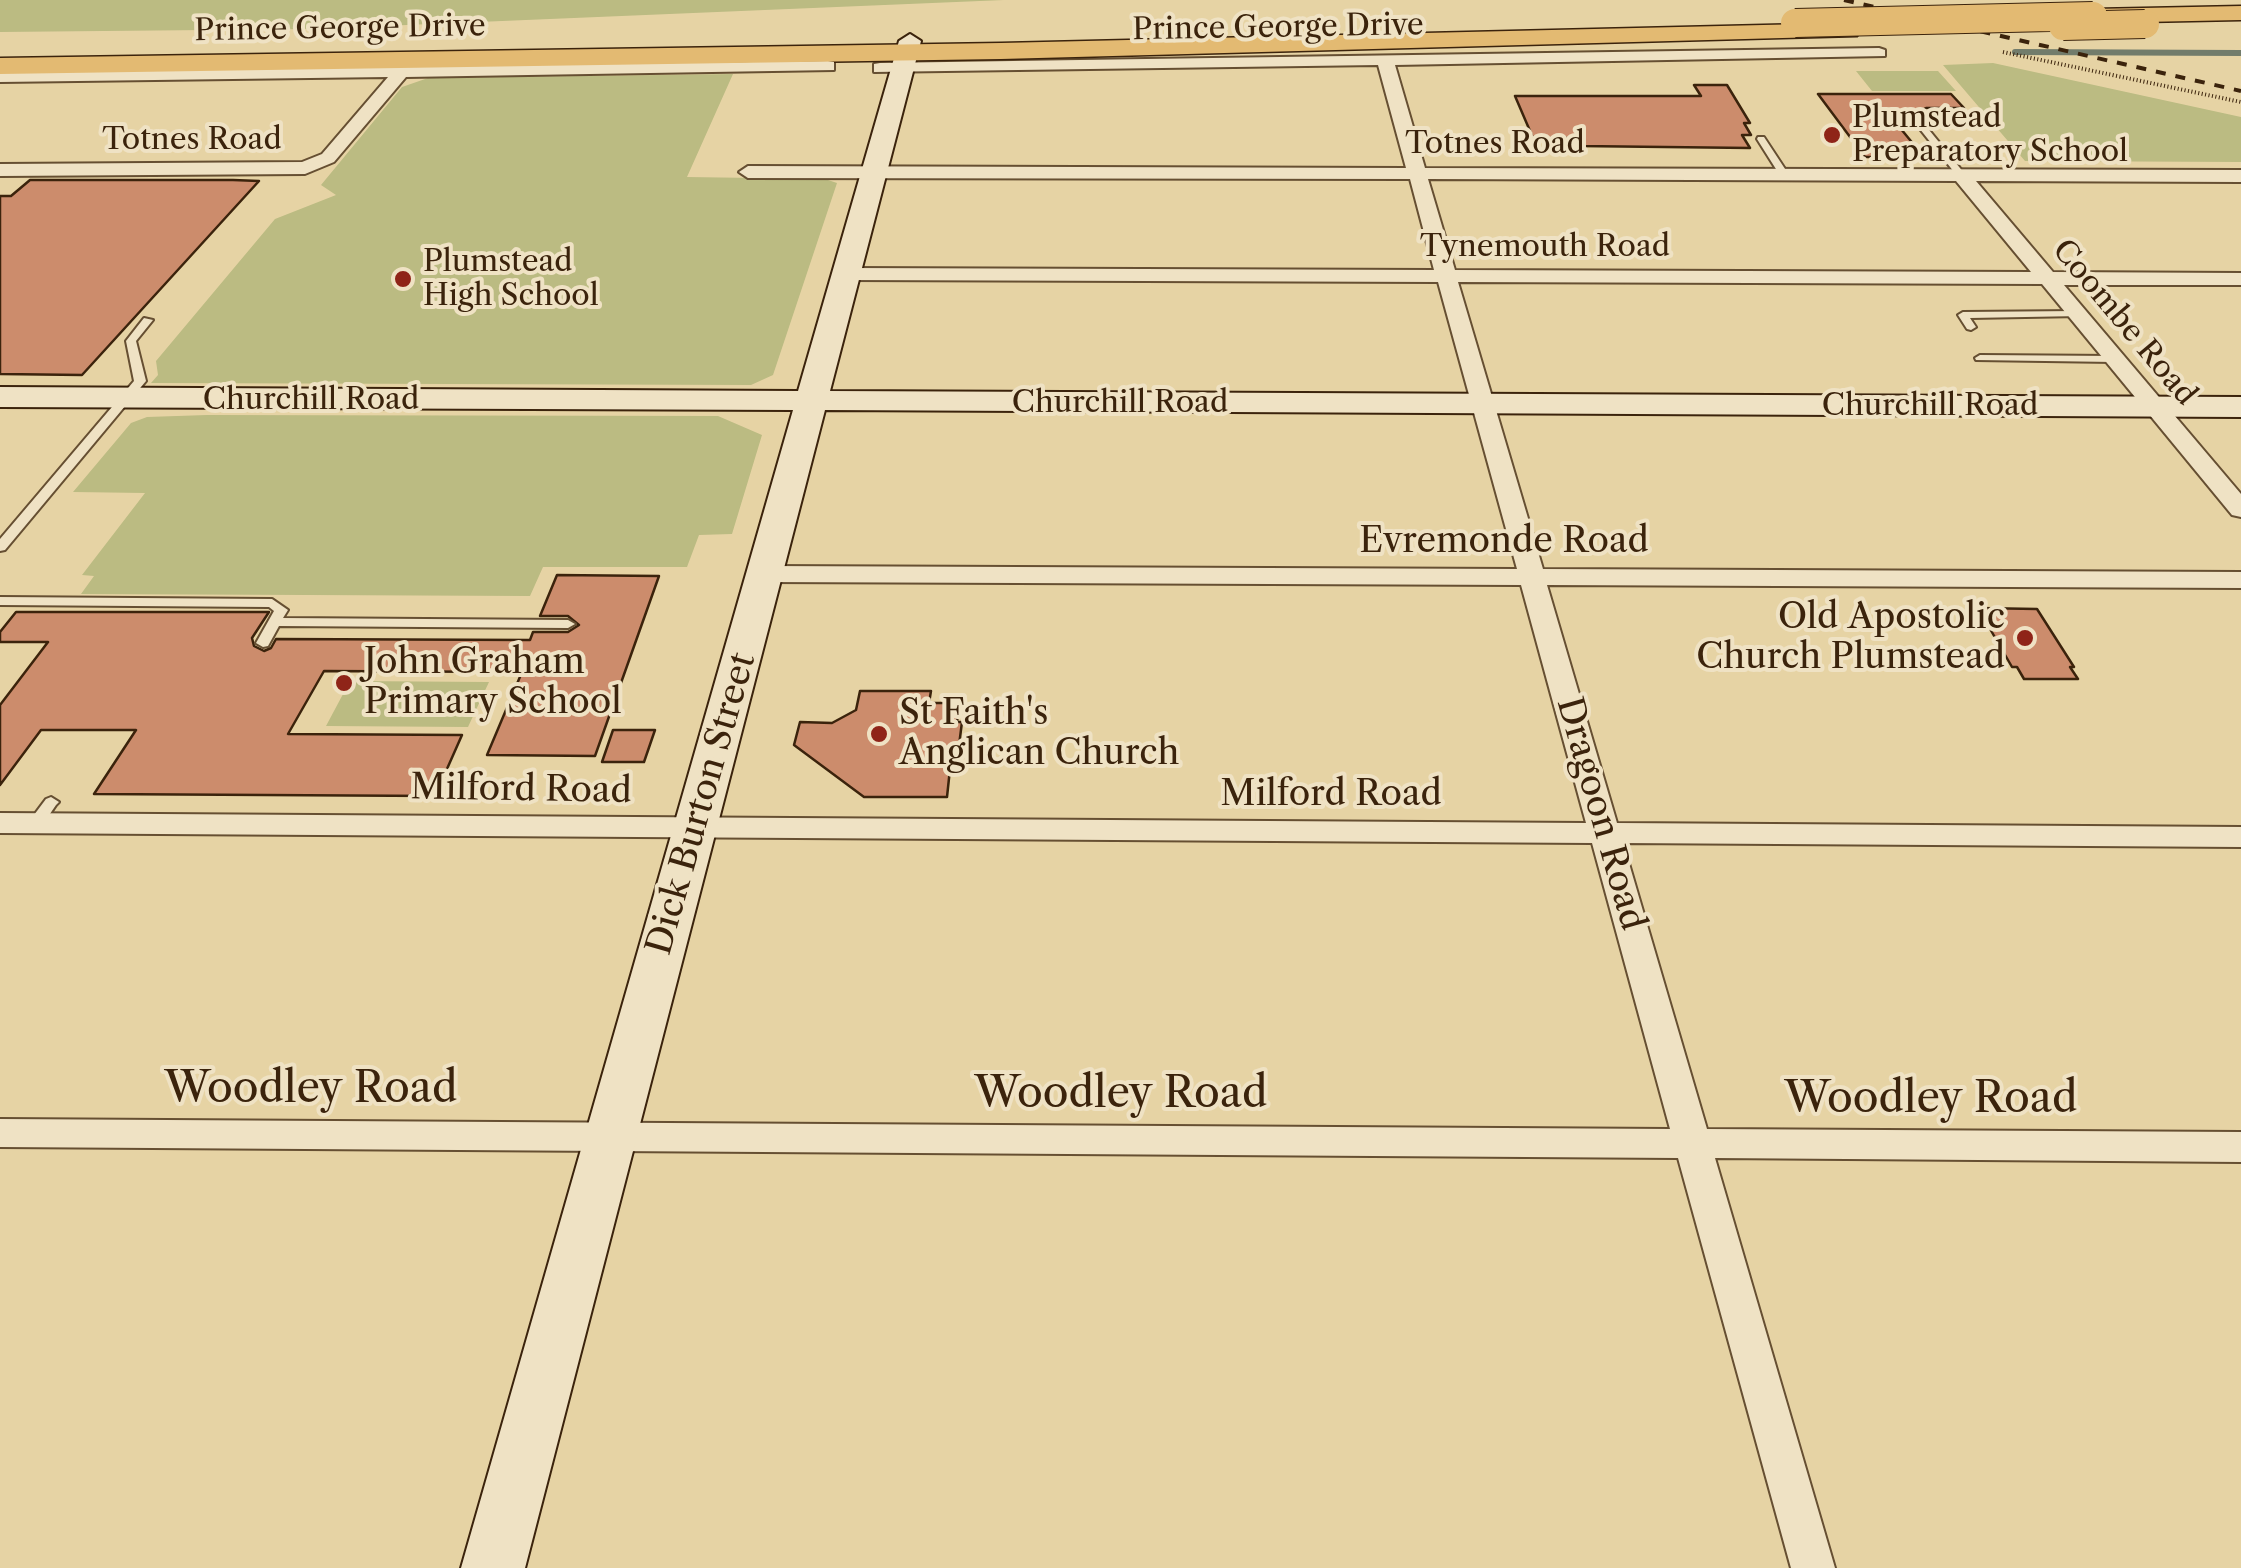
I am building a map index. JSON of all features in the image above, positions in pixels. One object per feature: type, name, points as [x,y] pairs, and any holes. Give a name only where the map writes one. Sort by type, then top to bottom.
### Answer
[{"type":"main road","name":"Prince George Drive","points":[[0,66],[681,56],[900,62],[1795,23],[2241,13]]},
{"type":"main road","name":"Prince George Drive","points":[[0,52],[900,62],[2241,22]]},
{"type":"street","name":"Prince George Drive","points":[[900,62],[1879,54]]},
{"type":"street","name":"Dragoon Road","points":[[1385,60],[1814,1568]]},
{"type":"street","name":"Dick Burton Street","points":[[492,1568],[876,172],[900,62]]},
{"type":"street","points":[[0,76],[828,66]]},
{"type":"street","name":"Totnes Road","points":[[0,170],[305,168],[328,158],[402,72]]},
{"type":"street","name":"Totnes Road","points":[[748,172],[2241,176]]},
{"type":"street","name":"Coombe Road","points":[[1961,175],[2241,510]]},
{"type":"street","name":"Tynemouth Road","points":[[848,274],[2241,279]]},
{"type":"street","name":"Churchill Road","points":[[0,398],[2241,407]]},
{"type":"street","name":"Evremonde Road","points":[[766,574],[2241,580]]},
{"type":"street","name":"Milford Road","points":[[0,823],[44,813],[695,830],[2241,837]]},
{"type":"street","name":"Woodley Road","points":[[0,1133],[2241,1147]]},
{"type":"lane","points":[[1961,175],[1916,119],[1926,115],[1970,115]]},
{"type":"lane","points":[[1760,139],[1784,175]]},
{"type":"lane","points":[[1971,327],[1962,315],[2077,314]]},
{"type":"lane","points":[[0,548],[142,376],[132,341],[148,320]]},
{"type":"lane","points":[[1980,358],[2114,358]]},
{"type":"lane","points":[[0,601],[264,602],[281,610],[263,643]]},
{"type":"lane","points":[[276,622],[568,624]]},
{"type":"path","points":[[1986,49],[2241,102]]},
{"type":"green space","points":[[0,0],[1004,0],[311,29],[0,32]]},
{"type":"green space","points":[[1993,63],[2241,117],[2241,162],[2025,161],[1943,65]]},
{"type":"green space","points":[[1856,71],[1938,71],[1956,91],[1872,91]]},
{"type":"green space","name":"Plumstead High School","points":[[733,74],[687,177],[825,179],[837,183],[773,375],[751,385],[151,383],[158,375],[156,361],[275,219],[336,195],[321,185],[402,87],[428,78]]},
{"type":"green space","points":[[718,416],[762,435],[732,534],[699,535],[687,567],[543,567],[530,596],[81,594],[94,576],[82,575],[145,493],[73,492],[131,423],[147,417]]},
{"type":"green space","points":[[350,681],[489,682],[468,727],[326,726]]},
{"type":"building","points":[[1694,85],[1727,85],[1750,123],[1744,123],[1751,135],[1742,135],[1750,148],[1579,146],[1575,138],[1533,138],[1515,96],[1701,96]]},
{"type":"building","points":[[1818,94],[1951,94],[1964,108],[1926,108],[1910,116],[1915,129],[1901,129],[1924,157],[1865,157]]},
{"type":"building","points":[[30,180],[259,181],[82,375],[0,374],[0,196],[11,196]]},
{"type":"building","points":[[557,575],[659,576],[595,756],[487,755],[522,672],[324,671],[288,734],[462,735],[435,796],[94,794],[136,730],[41,730],[0,785],[0,705],[48,642],[0,642],[0,632],[16,612],[269,612],[252,638],[254,646],[264,651],[276,639],[530,640],[533,632],[568,632],[579,625],[568,616],[540,616]]},
{"type":"building","name":"Old Apostolic Church Plumstead","points":[[1978,608],[2037,609],[2078,679],[2024,679],[2017,667],[2012,667]]},
{"type":"building","name":"St Faith's Anglican Church","points":[[860,691],[931,691],[929,703],[959,703],[957,722],[962,722],[956,769],[950,769],[947,797],[864,797],[794,745],[800,722],[832,723],[856,710]]},
{"type":"building","points":[[613,730],[655,730],[644,762],[602,762]]},
{"type":"waterway","points":[[2015,52],[2241,53]]},
{"type":"railway","points":[[1844,0],[2241,91]]},
{"type":"place","name":"Plumstead Preparatory School","points":[[1832,135]]},
{"type":"place","name":"Plumstead High School","points":[[403,279]]},
{"type":"place","name":"Old Apostolic Church Plumstead","points":[[2025,638]]},
{"type":"place","name":"John Graham Primary School","points":[[344,683]]},
{"type":"place","name":"St Faith's Anglican Church","points":[[879,734]]}]
